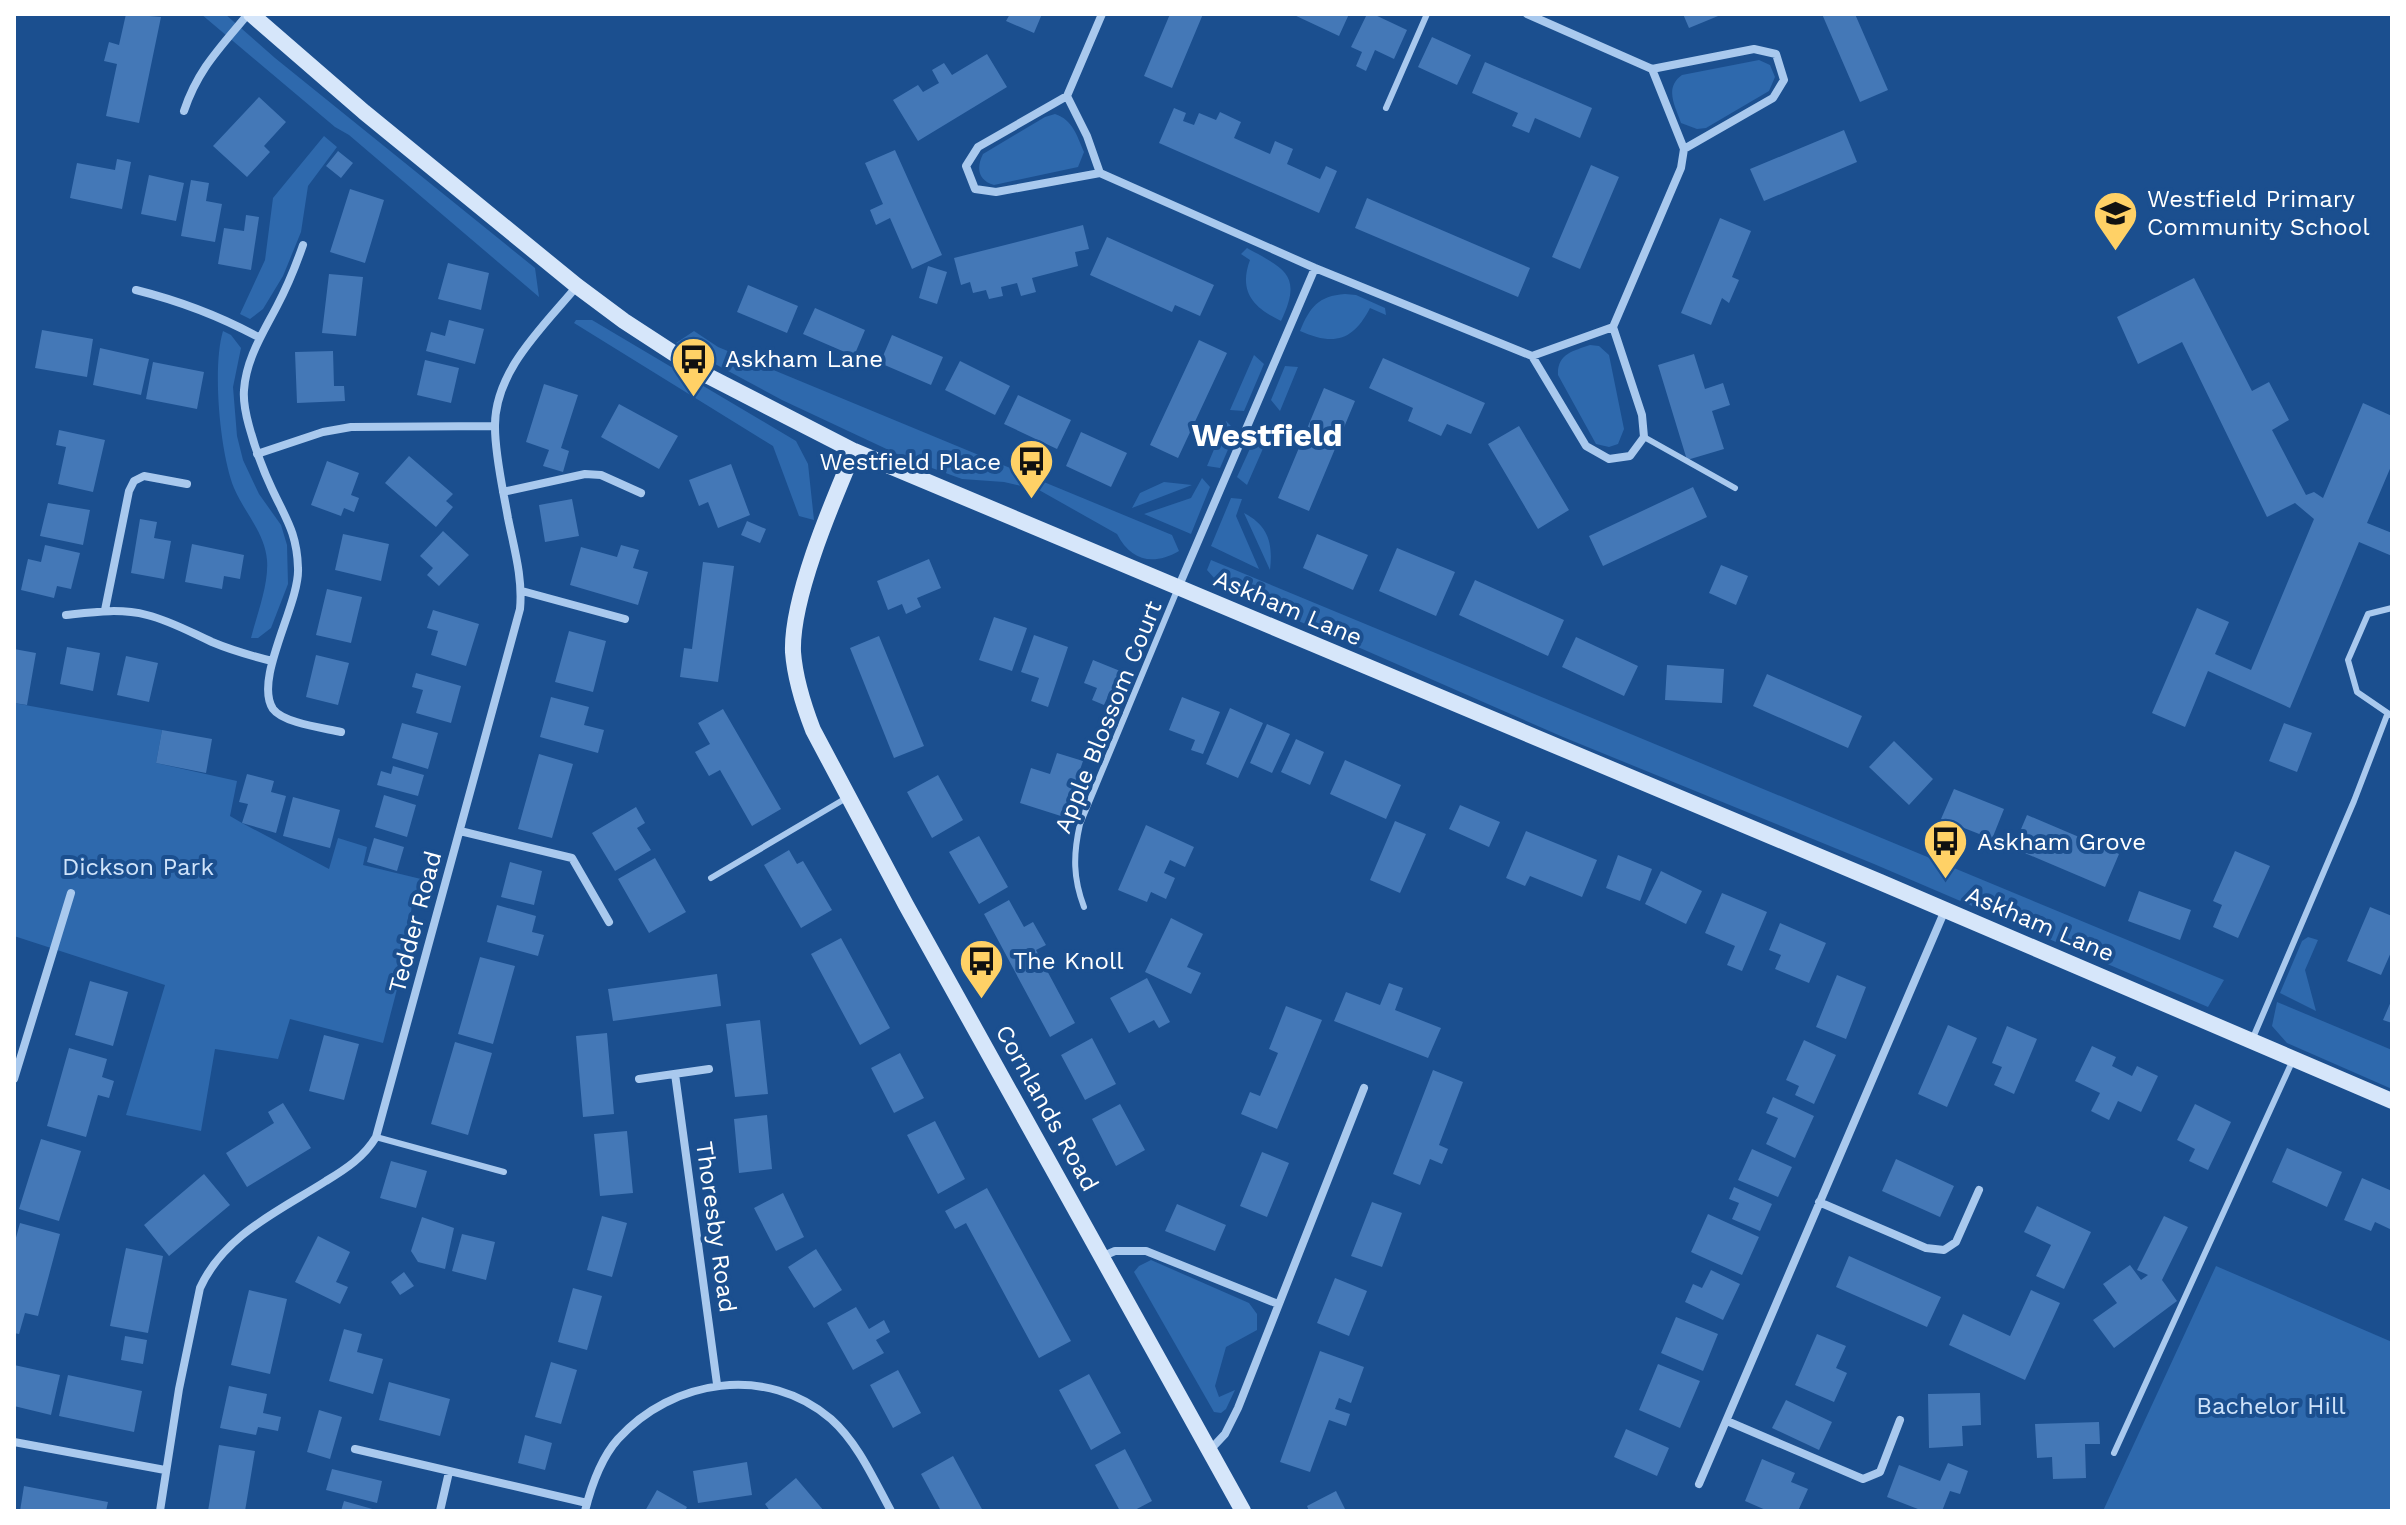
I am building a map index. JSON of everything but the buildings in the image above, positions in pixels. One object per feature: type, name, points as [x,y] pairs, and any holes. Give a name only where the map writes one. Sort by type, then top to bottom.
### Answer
[{"type":"street","name":"Askham Lane","points":[[184,111],[201,69],[249,14],[364,112],[624,321],[710,377],[854,451],[2392,1101]]},
{"type":"street","points":[[1102,14],[1067,96],[978,147],[966,166],[975,189],[996,192],[1100,173],[1315,268],[1532,356],[1586,446],[1609,459],[1630,456],[1644,437],[1642,415],[1613,327],[1681,168],[1684,149],[1652,69]]},
{"type":"street","points":[[1527,14],[1652,69],[1754,49],[1776,54],[1784,80],[1773,98],[1684,149]]},
{"type":"street","points":[[1067,96],[1087,136],[1100,173]]},
{"type":"street","points":[[303,245],[249,362],[243,392],[257,454],[290,523],[298,551],[299,580],[272,661],[269,693],[272,708],[294,721],[341,732]]},
{"type":"street","points":[[1178,588],[1315,268]]},
{"type":"street","name":"Tedder Road","points":[[160,1511],[200,1288],[217,1258],[233,1241],[345,1169],[367,1152],[376,1137],[520,609],[522,591],[503,492],[495,426],[504,383],[518,358],[577,286]]},
{"type":"street","points":[[136,290],[181,302],[260,338]]},
{"type":"street","points":[[1532,356],[1613,327]]},
{"type":"street","points":[[257,454],[323,432],[351,427],[495,426]]},
{"type":"street","name":"Cornlands Road","points":[[854,451],[802,593],[795,622],[793,650],[803,704],[848,797],[1243,1511]]},
{"type":"street","points":[[503,492],[585,474],[601,475],[641,493]]},
{"type":"street","points":[[105,610],[129,491],[134,481],[144,476],[187,484]]},
{"type":"street","points":[[522,591],[625,619]]},
{"type":"street","points":[[66,615],[105,610],[145,614],[234,650],[272,661]]},
{"type":"street","points":[[460,831],[572,858],[609,922]]},
{"type":"street","points":[[14,1079],[71,893]]},
{"type":"street","points":[[1699,1484],[1945,910]]},
{"type":"street","points":[[639,1079],[709,1069]]},
{"type":"street","name":"Thoresby Road","points":[[675,1074],[717,1384]]},
{"type":"street","points":[[1209,1451],[1225,1434],[1238,1408],[1364,1088]]},
{"type":"street","points":[[1819,1202],[1926,1248],[1944,1250],[1956,1242],[1979,1190]]},
{"type":"street","points":[[1101,1257],[1115,1251],[1146,1251],[1278,1304]]},
{"type":"street","points":[[355,1449],[586,1507],[600,1467],[616,1441],[639,1420],[669,1400],[717,1384],[779,1390],[808,1402],[832,1420],[851,1441],[891,1511]]},
{"type":"street","points":[[1727,1421],[1863,1479],[1880,1472],[1900,1420]]},
{"type":"street","points":[[14,1442],[165,1470]]},
{"type":"street","points":[[440,1511],[449,1472]]},
{"type":"lane","points":[[1386,108],[1427,14]]},
{"type":"lane","points":[[1644,437],[1735,488]]},
{"type":"lane","name":"Apple Blossom Court","points":[[1084,907],[1075,885],[1074,852],[1080,824],[1178,588]]},
{"type":"lane","points":[[2252,1040],[2390,716],[2357,692],[2348,660],[2368,614],[2392,608]]},
{"type":"lane","points":[[711,878],[848,797]]},
{"type":"lane","points":[[2114,1453],[2294,1059]]},
{"type":"lane","points":[[376,1137],[504,1172]]},
{"type":"green space","points":[[201,14],[225,14],[535,268],[539,297],[349,135],[335,127]]},
{"type":"green space","points":[[1759,60],[1770,65],[1775,77],[1769,91],[1706,128],[1697,129],[1681,123],[1672,91],[1682,75]]},
{"type":"green space","points":[[1055,114],[1070,124],[1079,140],[1084,152],[1078,167],[994,185],[982,177],[979,169],[983,154]]},
{"type":"green space","points":[[324,136],[337,147],[308,186],[301,232],[283,276],[263,309],[250,319],[240,314],[265,260],[273,198]]},
{"type":"green space","points":[[1247,248],[1280,268],[1290,283],[1281,321],[1256,304],[1247,290],[1250,260],[1241,254]]},
{"type":"green space","points":[[1356,295],[1385,308],[1386,315],[1370,308],[1357,328],[1341,338],[1323,338],[1300,331],[1316,304],[1328,297]]},
{"type":"green space","points":[[576,320],[592,320],[796,441],[808,464],[814,520],[799,516],[773,446],[574,323]]},
{"type":"green space","points":[[223,331],[231,335],[241,348],[233,387],[237,436],[243,460],[259,494],[281,525],[287,545],[288,584],[271,628],[258,638],[251,638],[264,589],[267,560],[258,532],[234,488],[225,454],[218,387]]},
{"type":"green space","points":[[694,331],[718,347],[1172,535],[1179,551],[1160,558],[1144,558],[1129,550],[1117,534],[1039,490],[1004,482],[962,479],[910,460],[782,400],[676,343]]},
{"type":"green space","points":[[1590,345],[1599,346],[1609,355],[1624,429],[1618,444],[1609,447],[1596,444],[1558,375],[1563,358]]},
{"type":"green space","points":[[1254,355],[1264,364],[1244,411],[1230,410]]},
{"type":"green space","points":[[1285,366],[1298,367],[1280,411],[1271,400]]},
{"type":"green space","points":[[1226,421],[1236,431],[1220,468],[1207,466]]},
{"type":"green space","points":[[1253,442],[1265,444],[1247,485],[1237,477]]},
{"type":"green space","points":[[1202,478],[1210,487],[1191,534],[1144,514],[1191,498]]},
{"type":"green space","points":[[1164,482],[1192,485],[1132,508],[1140,493]]},
{"type":"green space","points":[[1231,498],[1242,499],[1236,516],[1259,569],[1211,546]]},
{"type":"green space","points":[[1244,513],[1259,524],[1268,537],[1270,570]]},
{"type":"green space","points":[[1211,560],[2224,980],[2208,1007],[1874,864],[1563,737],[1223,588],[1207,570]]},
{"type":"green space","name":"Dickson Park","points":[[14,703],[162,730],[156,763],[237,781],[230,816],[242,823],[329,869],[338,838],[367,847],[363,865],[421,879],[412,902],[408,947],[383,1043],[290,1019],[278,1059],[215,1049],[201,1131],[126,1115],[165,985],[14,936]]},
{"type":"green space","points":[[2308,937],[2318,940],[2305,970],[2316,1011],[2280,993],[2302,941]]},
{"type":"green space","points":[[2277,1002],[2392,1050],[2392,1089],[2287,1043],[2272,1026]]},
{"type":"green space","points":[[1151,1260],[1249,1303],[1257,1314],[1257,1330],[1226,1347],[1215,1386],[1219,1397],[1235,1390],[1221,1413],[1214,1412],[1134,1272]]},
{"type":"green space","name":"Bachelor Hill","points":[[2216,1266],[2392,1342],[2392,1511],[2103,1511]]},
{"type":"place","name":"Westfield Primary Community School","points":[[2116,252]]},
{"type":"place","name":"Askham Lane","points":[[694,398]]},
{"type":"place","name":"Westfield Place","points":[[1032,501]]},
{"type":"place","name":"Askham Grove","points":[[1946,881]]},
{"type":"place","name":"The Knoll","points":[[982,1000]]},
{"type":"district","name":"Westfield","points":[[1267,435]]}]
